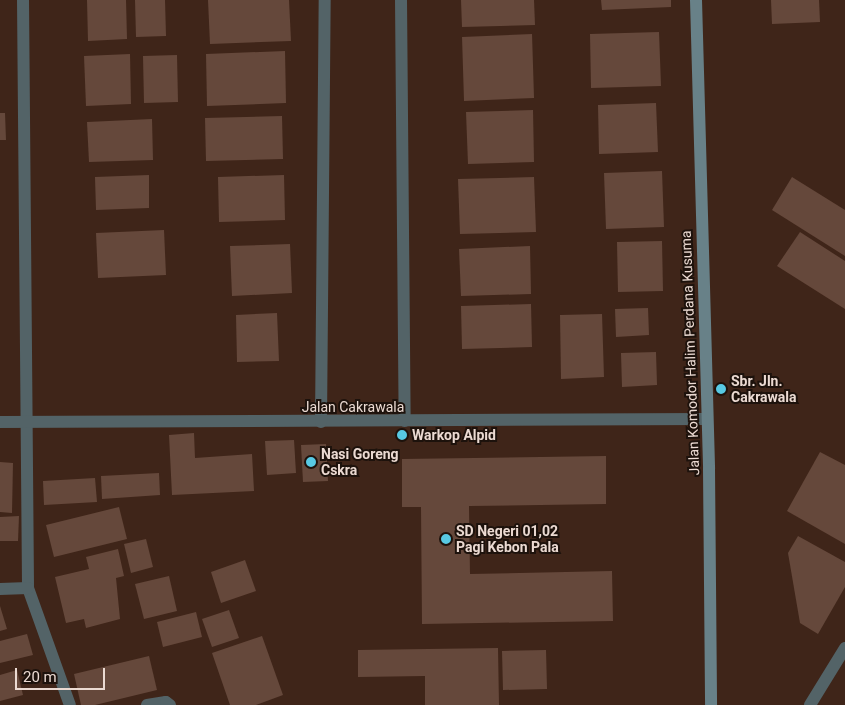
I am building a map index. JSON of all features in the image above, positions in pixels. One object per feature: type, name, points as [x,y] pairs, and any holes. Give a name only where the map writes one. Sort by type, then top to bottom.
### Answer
[{"type":"street","points":[[23,0],[28,588],[70,705]]},
{"type":"street","points":[[321,422],[325,0]]},
{"type":"street","points":[[401,0],[405,421]]},
{"type":"street","name":"Jalan Komodor Halim Perdana Kusuma","points":[[696,0],[711,705]]},
{"type":"street","name":"Jalan Cakrawala","points":[[0,422],[706,419]]},
{"type":"street","points":[[0,589],[28,588]]},
{"type":"street","points":[[810,705],[845,648]]},
{"type":"street","points":[[147,705],[166,702],[170,705]]},
{"type":"building","points":[[87,0],[126,0],[127,39],[88,41]]},
{"type":"building","points":[[135,0],[165,0],[166,36],[136,37]]},
{"type":"building","points":[[208,0],[289,0],[291,41],[210,44]]},
{"type":"building","points":[[461,0],[534,0],[535,25],[462,27]]},
{"type":"building","points":[[601,0],[671,0],[671,7],[602,10]]},
{"type":"building","points":[[771,0],[819,0],[820,22],[772,24]]},
{"type":"building","points":[[659,32],[661,86],[591,88],[590,34]]},
{"type":"building","points":[[532,34],[534,98],[464,101],[462,37]]},
{"type":"building","points":[[285,51],[286,103],[207,106],[206,54]]},
{"type":"building","points":[[130,54],[131,104],[86,106],[84,56]]},
{"type":"building","points":[[177,55],[178,102],[144,103],[143,56]]},
{"type":"building","points":[[656,103],[658,152],[599,154],[598,105]]},
{"type":"building","points":[[533,110],[534,162],[468,164],[466,112]]},
{"type":"building","points":[[0,113],[5,113],[6,140],[0,140]]},
{"type":"building","points":[[282,116],[283,159],[206,161],[205,118]]},
{"type":"building","points":[[152,119],[153,160],[89,162],[87,122]]},
{"type":"building","points":[[662,171],[664,227],[606,229],[604,173]]},
{"type":"building","points":[[149,175],[149,208],[96,210],[95,177]]},
{"type":"building","points":[[284,175],[285,220],[219,222],[218,177]]},
{"type":"building","points":[[534,177],[536,232],[460,234],[458,179]]},
{"type":"building","points":[[792,177],[845,210],[845,256],[772,210]]},
{"type":"building","points":[[164,230],[166,275],[98,278],[96,233]]},
{"type":"building","points":[[800,232],[845,261],[845,309],[777,266]]},
{"type":"building","points":[[662,241],[663,291],[618,292],[617,242]]},
{"type":"building","points":[[290,244],[292,293],[232,296],[230,246]]},
{"type":"building","points":[[530,246],[531,294],[461,296],[459,249]]},
{"type":"building","points":[[531,304],[532,347],[462,349],[461,306]]},
{"type":"building","points":[[648,308],[649,335],[616,337],[615,309]]},
{"type":"building","points":[[277,313],[279,361],[237,362],[236,315]]},
{"type":"building","points":[[602,314],[604,377],[561,379],[560,315]]},
{"type":"building","points":[[656,352],[657,385],[622,387],[621,353]]},
{"type":"building","points":[[194,433],[195,458],[252,454],[254,491],[172,495],[169,435]]},
{"type":"building","points":[[294,440],[296,473],[267,475],[265,441]]},
{"type":"building","points":[[326,444],[328,481],[303,482],[301,445]]},
{"type":"building","points":[[820,452],[845,465],[845,544],[787,511]]},
{"type":"building","name":"SD Negeri 01,02 Pagi Kebon Pala","points":[[606,456],[606,504],[469,506],[470,574],[612,571],[613,621],[422,624],[421,507],[402,507],[402,459]]},
{"type":"building","points":[[0,462],[13,463],[12,513],[0,512]]},
{"type":"building","points":[[159,473],[160,495],[102,499],[101,476]]},
{"type":"building","points":[[95,478],[97,502],[44,505],[43,481]]},
{"type":"building","points":[[119,507],[127,539],[54,557],[46,525]]},
{"type":"building","points":[[19,516],[18,541],[0,541],[0,517]]},
{"type":"building","points":[[798,536],[845,562],[845,587],[818,634],[800,623],[788,553]]},
{"type":"building","points":[[146,539],[153,567],[131,573],[124,544]]},
{"type":"building","points":[[118,549],[124,576],[116,578],[120,619],[86,628],[84,619],[66,623],[55,577],[89,569],[86,557]]},
{"type":"building","points":[[245,560],[256,591],[221,603],[211,572]]},
{"type":"building","points":[[169,576],[177,611],[144,619],[135,584]]},
{"type":"building","points":[[0,606],[7,629],[0,631]]},
{"type":"building","points":[[229,610],[239,638],[212,647],[202,619]]},
{"type":"building","points":[[196,612],[202,637],[163,647],[157,622]]},
{"type":"building","points":[[27,634],[33,655],[0,663],[0,641]]},
{"type":"building","points":[[262,636],[283,695],[256,705],[230,705],[212,653]]},
{"type":"building","points":[[498,648],[499,705],[425,705],[425,676],[358,677],[358,650]]},
{"type":"building","points":[[546,650],[547,689],[503,690],[502,651]]},
{"type":"building","points":[[149,656],[157,690],[95,705],[81,705],[74,674]]},
{"type":"building","points":[[17,670],[23,695],[0,701],[0,675]]},
{"type":"place","name":"Sbr. Jln. Cakrawala","points":[[721,389]]},
{"type":"place","name":"Warkop Alpid","points":[[402,435]]},
{"type":"place","name":"Nasi Goreng Cskra","points":[[311,462]]},
{"type":"place","name":"SD Negeri 01,02 Pagi Kebon Pala","points":[[446,539]]}]
